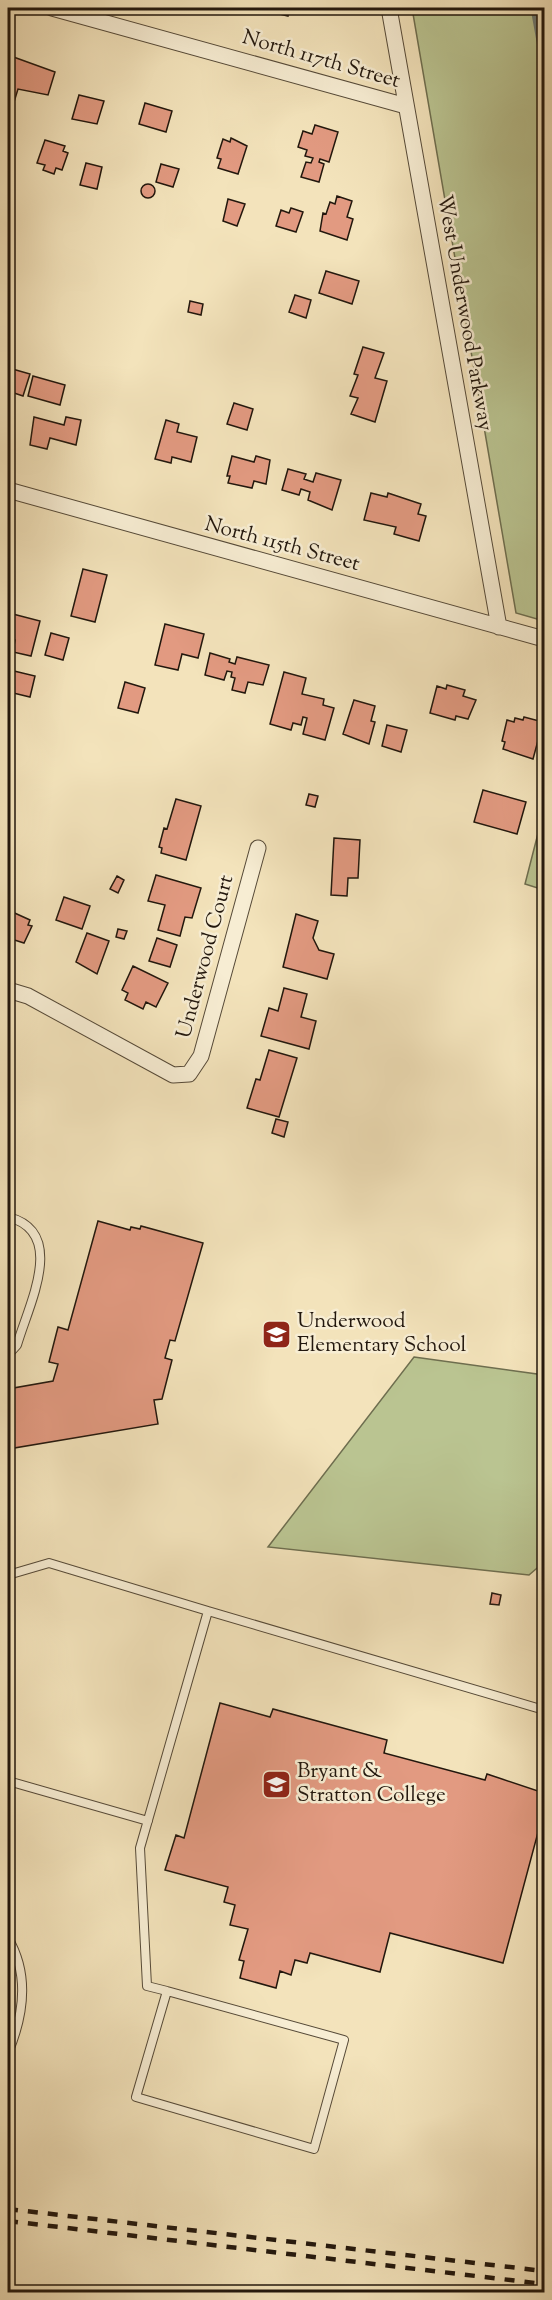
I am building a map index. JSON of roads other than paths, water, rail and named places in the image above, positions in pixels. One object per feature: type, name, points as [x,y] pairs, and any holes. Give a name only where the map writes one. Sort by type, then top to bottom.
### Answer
[{"type":"street","name":"North 117th Street","points":[[52,8],[406,106]]},
{"type":"street","name":"West Underwood Parkway","points":[[388,8],[499,627]]},
{"type":"street","name":"North 115th Street","points":[[8,490],[544,639]]},
{"type":"street","name":"Underwood Court","points":[[8,990],[28,996],[173,1075],[189,1074],[201,1056],[258,848]]},
{"type":"lane","points":[[8,1217],[28,1226],[38,1240],[43,1259],[17,1346],[8,1354]]},
{"type":"lane","points":[[8,1575],[49,1563],[544,1710]]},
{"type":"lane","points":[[166,1991],[136,2097],[314,2149],[344,2040],[166,1991],[147,1986],[140,1848],[208,1611]]},
{"type":"lane","points":[[8,1780],[148,1821]]},
{"type":"lane","points":[[8,1938],[25,1985],[17,2030],[8,2053]]},
{"type":"lane","points":[[12,2292],[13,2290],[23,2292]]},
{"type":"waterway","points":[[533,8],[544,69]]},
{"type":"railway","points":[[8,2209],[544,2271]]},
{"type":"railway","points":[[8,2221],[544,2284]]},
{"type":"place","name":"Underwood Elementary School","points":[[276,1334]]},
{"type":"place","name":"Bryant & Stratton College","points":[[276,1784]]}]
